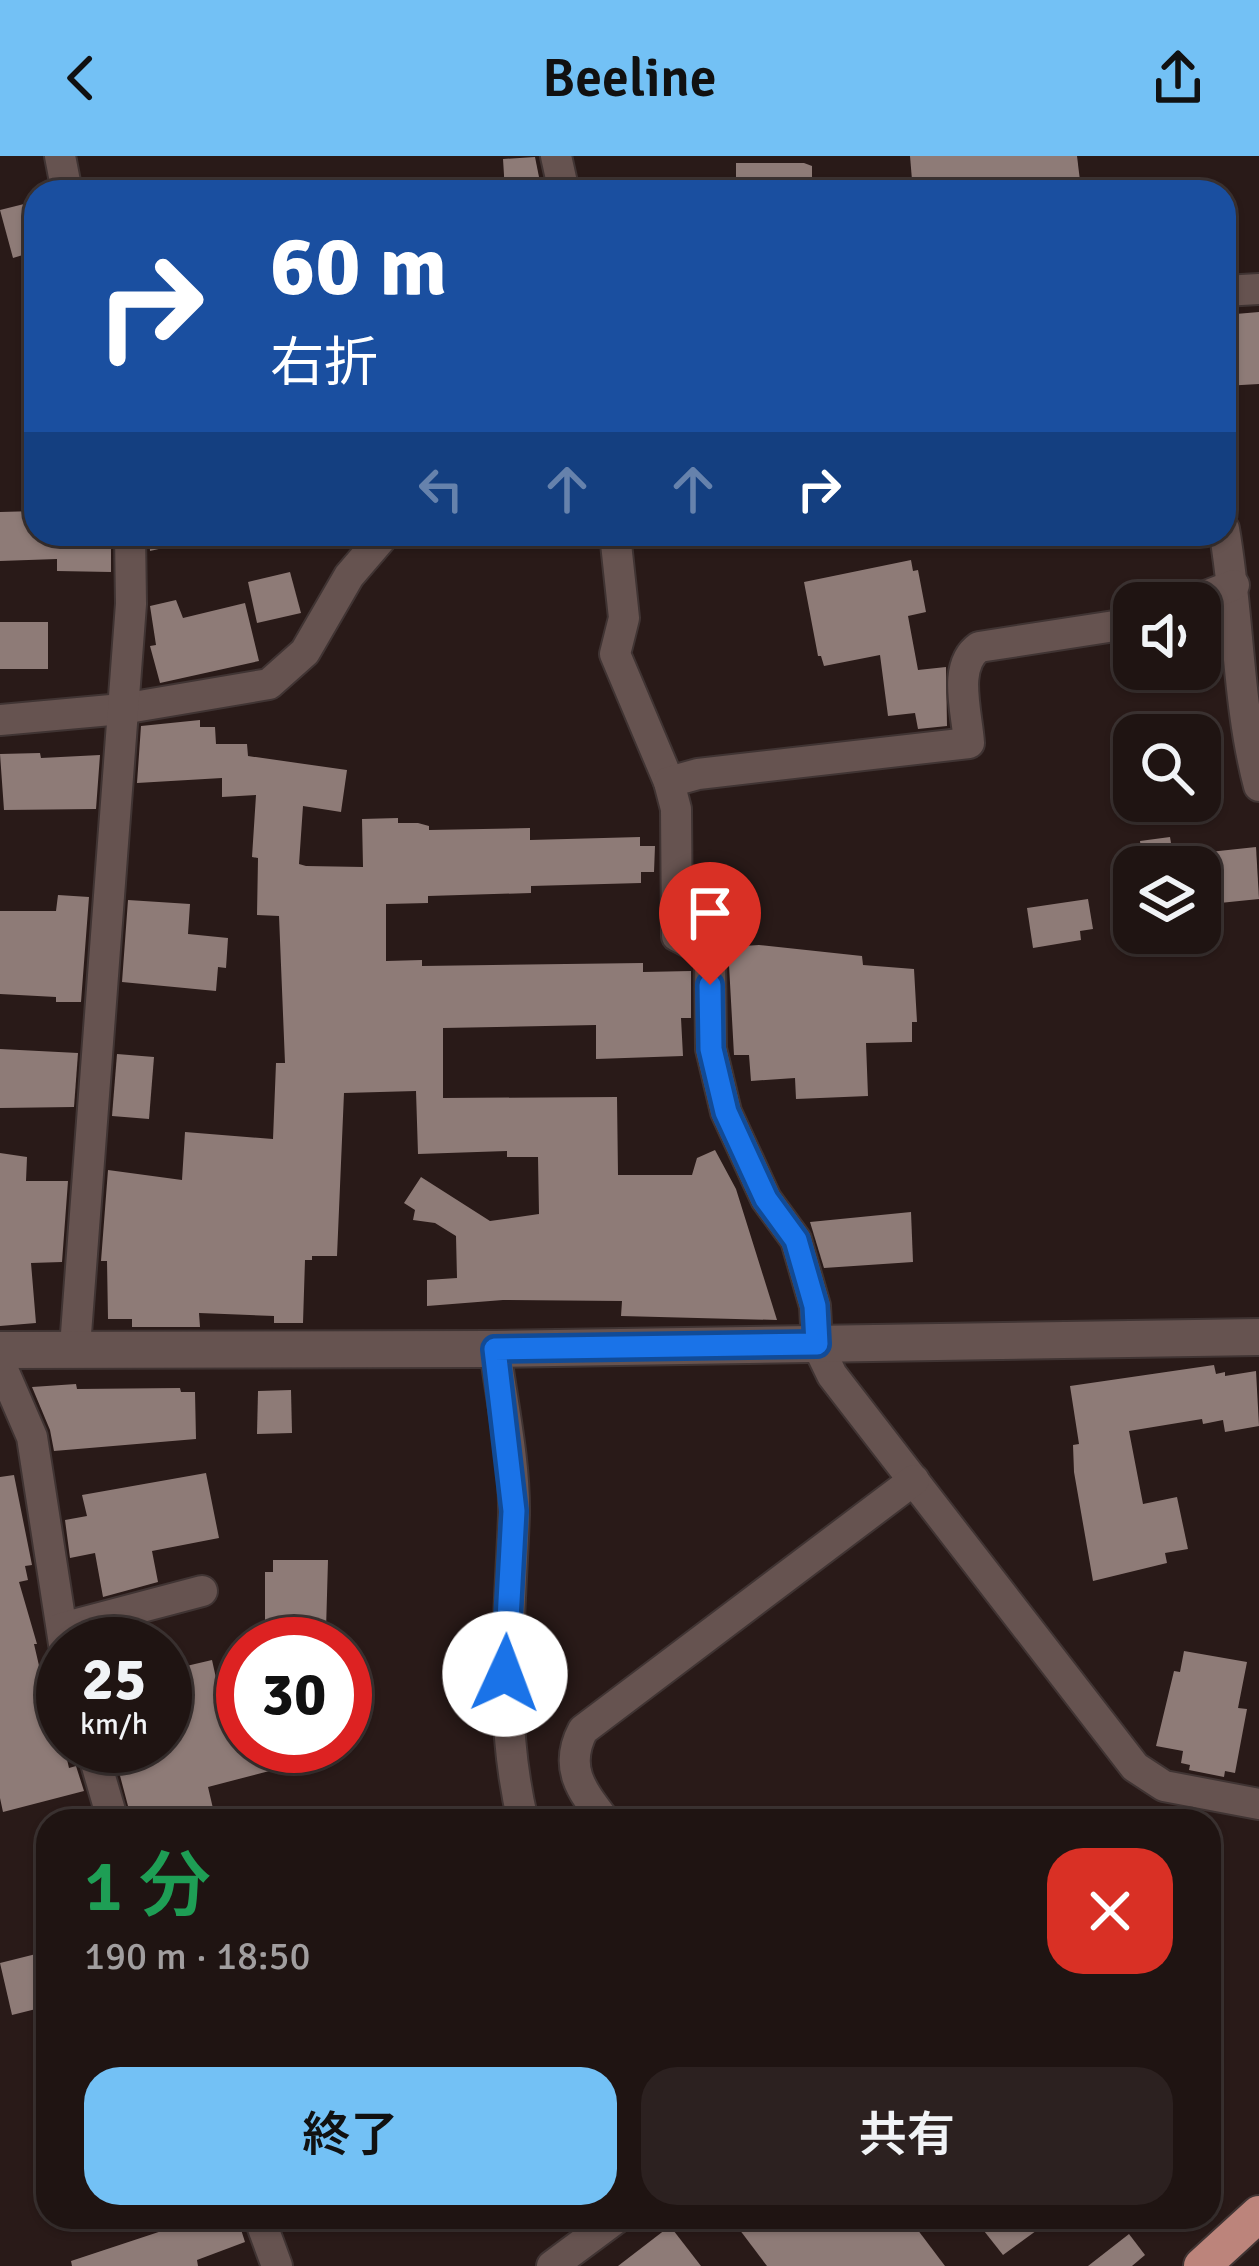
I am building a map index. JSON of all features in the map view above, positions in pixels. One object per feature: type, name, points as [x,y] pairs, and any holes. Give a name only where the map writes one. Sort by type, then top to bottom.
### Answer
[{"type":"main road","points":[[1202,2266],[1259,2215]]},
{"type":"street","points":[[75,1347],[131,604],[130,546]]},
{"type":"street","points":[[0,720],[122,710],[269,684],[305,652],[349,576],[375,546]]},
{"type":"street","points":[[616,546],[624,618],[615,654],[676,809],[677,936],[710,953],[711,1049],[726,1112],[766,1199],[796,1240],[815,1306],[817,1344],[832,1375],[1135,1767],[1164,1786],[1259,1804]]},
{"type":"street","points":[[1227,546],[1249,749],[1259,786]]},
{"type":"street","points":[[1221,590],[1234,585]]},
{"type":"street","points":[[669,782],[698,774],[969,742],[963,670],[967,656],[979,646],[1113,626]]},
{"type":"street","points":[[0,1350],[495,1349],[1259,1337]]},
{"type":"street","points":[[495,1349],[514,1511],[505,1674],[520,1809]]},
{"type":"street","points":[[0,1363],[32,1437],[60,1617]]},
{"type":"street","points":[[597,1809],[575,1776],[572,1760],[583,1730],[914,1480]]},
{"type":"street","points":[[122,1617],[202,1591]]},
{"type":"street","points":[[99,1773],[109,1809]]},
{"type":"street","points":[[263,2229],[277,2266]]},
{"type":"street","points":[[553,2266],[602,2229]]},
{"type":"building","points":[[910,156],[1077,156],[1080,180],[912,180]]},
{"type":"building","points":[[535,157],[540,180],[504,180],[503,159]]},
{"type":"building","points":[[736,163],[812,166],[812,180],[736,180]]},
{"type":"building","points":[[24,204],[24,255],[13,258],[0,210]]},
{"type":"building","points":[[1259,312],[1259,384],[1236,385],[1236,314]]},
{"type":"building","points":[[24,511],[24,546],[111,546],[111,572],[57,571],[57,559],[0,561],[0,512]]},
{"type":"building","points":[[911,560],[913,571],[918,570],[926,612],[908,616],[918,670],[946,667],[947,726],[918,729],[915,713],[888,716],[880,655],[824,666],[818,656],[804,582]]},
{"type":"building","points":[[290,572],[301,613],[257,623],[248,582]]},
{"type":"building","points":[[176,600],[183,618],[245,603],[259,661],[160,683],[150,646],[156,645],[150,606]]},
{"type":"building","points":[[0,622],[48,622],[48,669],[0,669]]},
{"type":"building","points":[[200,720],[200,727],[215,727],[216,744],[247,744],[248,756],[347,770],[341,812],[303,806],[299,864],[306,866],[363,867],[362,819],[398,818],[398,823],[418,823],[429,830],[530,828],[530,840],[640,837],[640,846],[655,846],[654,872],[641,872],[641,883],[531,886],[531,893],[428,896],[428,903],[386,904],[386,961],[422,960],[422,966],[643,963],[643,972],[691,971],[691,1018],[681,1018],[683,1056],[596,1059],[596,1025],[443,1028],[443,1098],[617,1097],[618,1175],[692,1175],[697,1158],[715,1150],[736,1189],[777,1320],[621,1316],[622,1301],[503,1300],[427,1306],[427,1280],[457,1278],[456,1236],[435,1223],[413,1220],[415,1210],[404,1203],[421,1177],[490,1221],[539,1214],[538,1157],[507,1157],[507,1151],[418,1154],[416,1091],[344,1093],[337,1256],[305,1260],[303,1323],[274,1323],[274,1316],[199,1313],[200,1327],[132,1327],[132,1319],[108,1319],[107,1261],[101,1261],[108,1170],[182,1180],[185,1132],[273,1139],[276,1063],[285,1063],[279,916],[257,915],[258,858],[252,857],[256,795],[222,797],[222,778],[137,783],[141,726]]},
{"type":"building","points":[[40,753],[41,758],[100,755],[96,809],[4,810],[0,754]]},
{"type":"building","points":[[1170,837],[1172,846],[1141,846],[1140,841]]},
{"type":"building","points":[[1256,847],[1259,899],[1221,903],[1221,851]]},
{"type":"building","points":[[58,895],[89,897],[81,1002],[0,994],[0,911],[56,911]]},
{"type":"building","points":[[1088,899],[1093,929],[1080,931],[1081,940],[1033,948],[1027,908]]},
{"type":"building","points":[[128,900],[190,904],[188,934],[228,938],[226,968],[218,967],[216,991],[122,982]]},
{"type":"building","points":[[759,945],[862,956],[863,965],[914,969],[917,1022],[912,1022],[912,1042],[866,1043],[868,1096],[796,1099],[795,1078],[751,1081],[749,1055],[734,1055],[728,947]]},
{"type":"building","points":[[0,1049],[78,1053],[74,1107],[0,1108]]},
{"type":"building","points":[[117,1054],[154,1057],[149,1119],[112,1116]]},
{"type":"building","points":[[0,1153],[27,1157],[26,1181],[68,1181],[62,1262],[31,1263],[36,1323],[0,1326]]},
{"type":"building","points":[[911,1212],[913,1262],[824,1268],[810,1222]]},
{"type":"building","points":[[1214,1365],[1216,1374],[1225,1372],[1225,1376],[1256,1371],[1259,1426],[1225,1432],[1223,1420],[1203,1424],[1202,1419],[1129,1431],[1143,1504],[1177,1497],[1188,1549],[1165,1553],[1167,1563],[1093,1581],[1074,1472],[1073,1445],[1079,1444],[1070,1386]]},
{"type":"building","points":[[76,1384],[77,1389],[180,1388],[181,1392],[195,1392],[196,1439],[54,1451],[32,1387]]},
{"type":"building","points":[[291,1390],[292,1433],[257,1434],[258,1391]]},
{"type":"building","points":[[206,1473],[219,1538],[152,1551],[158,1582],[103,1597],[95,1553],[70,1558],[65,1520],[87,1516],[82,1495]]},
{"type":"building","points":[[14,1475],[32,1565],[25,1566],[28,1580],[19,1582],[36,1641],[36,1773],[78,1773],[84,1791],[3,1812],[0,1798],[0,1477]]},
{"type":"building","points":[[273,1560],[328,1560],[326,1617],[265,1617],[265,1572],[273,1572]]},
{"type":"building","points":[[1184,1651],[1247,1662],[1238,1708],[1247,1709],[1235,1773],[1225,1771],[1224,1777],[1189,1770],[1190,1765],[1181,1763],[1183,1751],[1156,1746],[1174,1671],[1180,1672]]},
{"type":"building","points":[[212,1660],[216,1773],[262,1773],[208,1787],[213,1809],[129,1809],[119,1773],[192,1773],[192,1665]]},
{"type":"building","points":[[36,1954],[36,2009],[12,2015],[0,1963]]},
{"type":"building","points":[[168,2229],[241,2229],[245,2242],[197,2260],[198,2266],[72,2266],[71,2261]]},
{"type":"building","points":[[672,2229],[701,2266],[618,2266]]},
{"type":"building","points":[[739,2229],[917,2229],[945,2266],[767,2266]]},
{"type":"building","points":[[982,2229],[1039,2229],[1003,2255]]},
{"type":"building","points":[[1129,2234],[1145,2255],[1132,2266],[1088,2266]]},
{"type":"route","points":[[505,1674],[514,1511],[495,1349],[817,1344],[815,1306],[796,1240],[766,1199],[726,1112],[711,1049],[710,985]]}]
